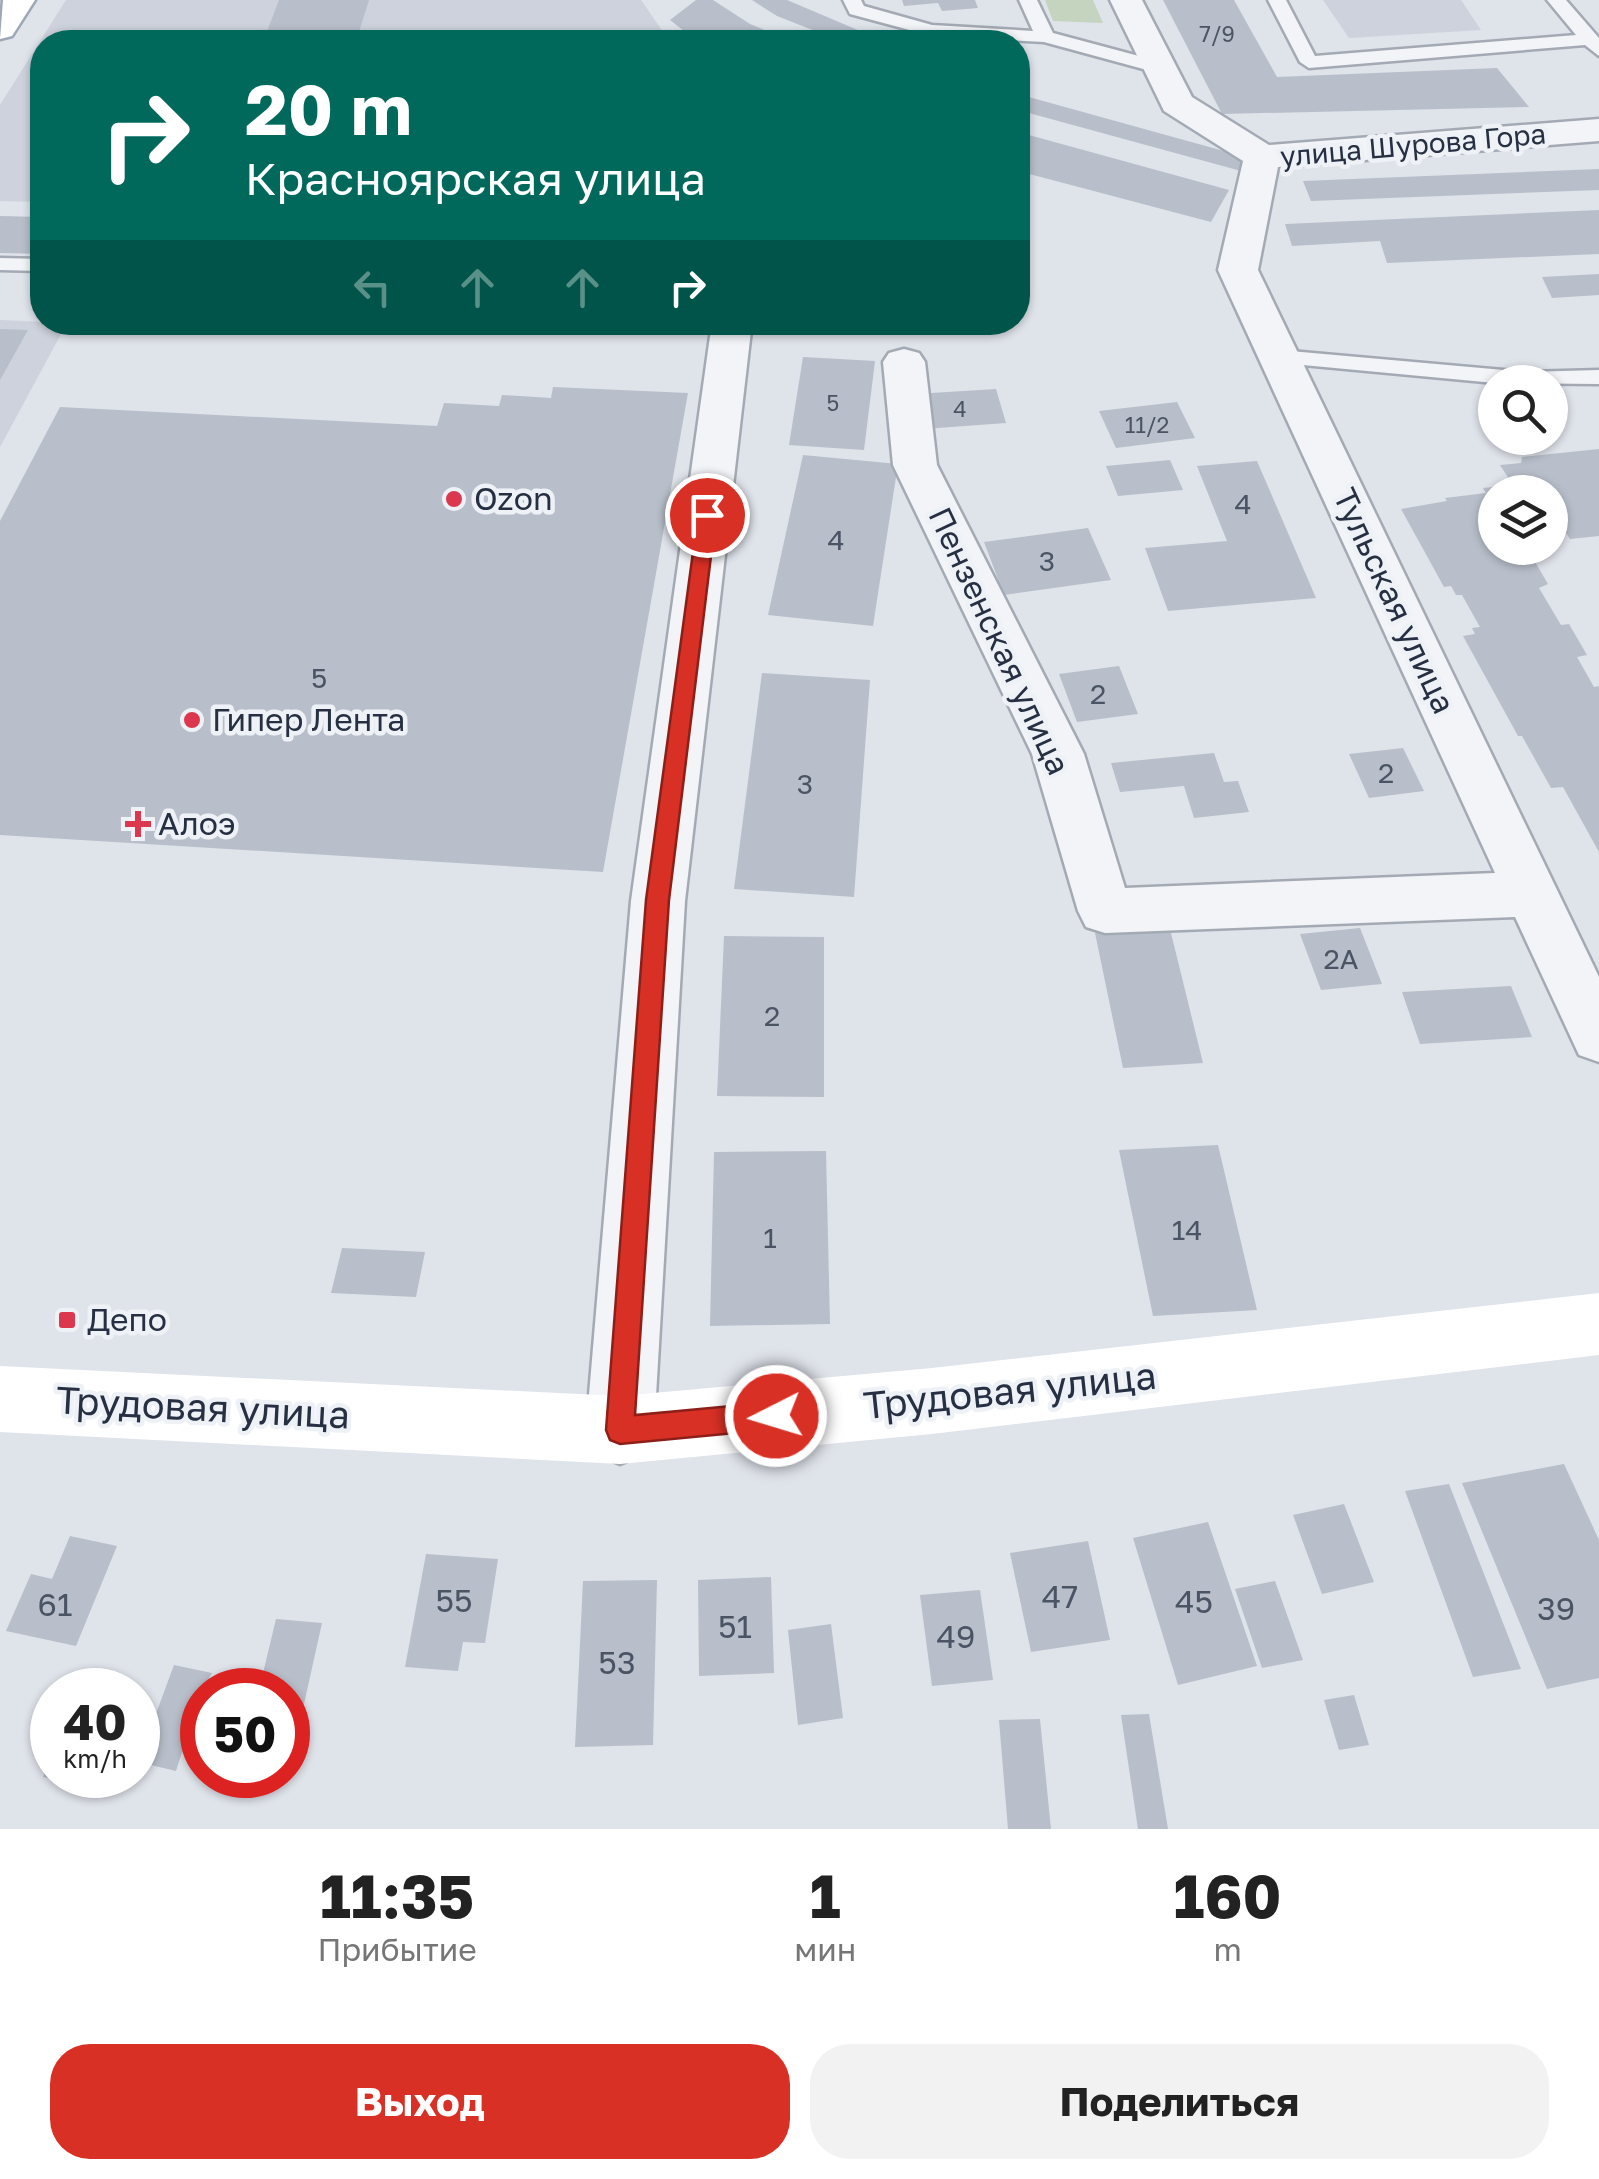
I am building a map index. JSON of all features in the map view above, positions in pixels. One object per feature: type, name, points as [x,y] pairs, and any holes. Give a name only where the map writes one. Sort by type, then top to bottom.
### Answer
[{"type":"main road","points":[[0,29],[19,0]]},
{"type":"main road","name":"Трудовая улица","points":[[0,1399],[620,1430],[932,1400],[1599,1324]]},
{"type":"street","name":"улица Шурова Гора","points":[[1126,0],[1177,103],[1262,157],[1599,130]]},
{"type":"street","name":"Тульская улица","points":[[1262,157],[1238,270],[1599,1037]]},
{"type":"street","points":[[620,1430],[658,900],[730,335]]},
{"type":"street","name":"Пензенская улица","points":[[904,362],[915,465],[1058,754],[1105,910],[1532,894]]},
{"type":"lane","points":[[852,0],[856,10],[932,30]]},
{"type":"lane","points":[[1028,0],[1045,37]]},
{"type":"lane","points":[[1277,0],[1309,62],[1594,44]]},
{"type":"lane","points":[[1556,0],[1594,44]]},
{"type":"lane","points":[[1030,36],[1158,67]]},
{"type":"lane","points":[[0,264],[30,265]]},
{"type":"lane","points":[[1279,357],[1527,380],[1599,377]]},
{"type":"shaded area","points":[[66,0],[641,0],[662,30],[47,30]]},
{"type":"shaded area","points":[[1323,0],[1461,0],[1481,30],[1349,38]]},
{"type":"shaded area","points":[[30,57],[30,202],[0,201],[0,105]]},
{"type":"shaded area","points":[[0,320],[30,321],[30,335],[61,335],[0,447]]},
{"type":"green space","points":[[1045,0],[1093,0],[1103,23],[1053,21]]},
{"type":"building","points":[[279,0],[369,0],[360,30],[268,30]]},
{"type":"building","points":[[696,0],[713,0],[764,30],[683,30],[670,20]]},
{"type":"building","points":[[752,0],[787,0],[858,30],[813,30],[777,16]]},
{"type":"building","points":[[902,0],[975,0],[978,8],[942,11],[938,3],[904,6]]},
{"type":"building","points":[[1163,0],[1234,0],[1277,77],[1497,68],[1529,107],[1222,114]]},
{"type":"building","points":[[1030,97],[1249,158],[1241,171],[1030,113]]},
{"type":"building","points":[[1030,135],[1229,190],[1211,222],[1030,174]]},
{"type":"building","points":[[1599,169],[1599,190],[1311,201],[1303,181]]},
{"type":"building","points":[[1599,210],[1599,254],[1387,263],[1380,241],[1292,246],[1285,224]]},
{"type":"building","points":[[0,216],[30,217],[30,254],[0,253]]},
{"type":"building","points":[[1599,274],[1599,295],[1552,298],[1542,277]]},
{"type":"building","points":[[0,329],[28,330],[0,380]]},
{"type":"building","points":[[803,357],[875,361],[864,450],[789,445]]},
{"type":"building","points":[[553,387],[688,393],[603,872],[0,835],[0,521],[60,407],[437,426],[444,403],[499,406],[502,395],[551,398]]},
{"type":"building","points":[[996,389],[1006,423],[924,429],[915,394]]},
{"type":"building","points":[[1177,402],[1195,438],[1116,448],[1099,411]]},
{"type":"building","points":[[1599,449],[1599,536],[1568,536],[1568,475],[1506,475],[1500,465],[1521,463],[1522,457]]},
{"type":"building","points":[[803,455],[898,464],[873,626],[768,615]]},
{"type":"building","points":[[1170,460],[1183,490],[1118,496],[1106,466]]},
{"type":"building","points":[[1257,461],[1316,598],[1168,611],[1145,548],[1227,541],[1197,466]]},
{"type":"building","points":[[1478,494],[1478,565],[1537,565],[1548,584],[1539,588],[1561,625],[1569,624],[1587,655],[1577,657],[1594,687],[1599,686],[1599,852],[1563,787],[1551,788],[1522,736],[1518,736],[1463,636],[1475,634],[1472,628],[1480,627],[1462,595],[1456,595],[1451,586],[1444,587],[1401,509],[1447,501],[1445,498]]},
{"type":"building","points":[[1088,528],[1111,580],[1004,595],[984,542]]},
{"type":"building","points":[[1119,666],[1138,714],[1077,722],[1059,674]]},
{"type":"building","points":[[762,673],[870,680],[854,897],[734,889]]},
{"type":"building","points":[[1403,748],[1424,791],[1369,798],[1349,754]]},
{"type":"building","points":[[1214,753],[1224,782],[1238,781],[1249,812],[1194,818],[1184,786],[1120,792],[1111,763]]},
{"type":"building","points":[[1360,928],[1382,984],[1321,990],[1300,934]]},
{"type":"building","points":[[1170,929],[1203,1063],[1123,1068],[1095,933]]},
{"type":"building","points":[[724,936],[824,937],[824,1097],[717,1096]]},
{"type":"building","points":[[1511,986],[1532,1037],[1420,1044],[1402,992]]},
{"type":"building","points":[[1218,1145],[1257,1310],[1153,1316],[1119,1150]]},
{"type":"building","points":[[826,1151],[830,1324],[710,1326],[714,1152]]},
{"type":"building","points":[[342,1248],[425,1252],[416,1297],[331,1293]]},
{"type":"building","points":[[1564,1464],[1599,1540],[1599,1678],[1547,1689],[1462,1483]]},
{"type":"building","points":[[1449,1484],[1521,1669],[1473,1677],[1405,1491]]},
{"type":"building","points":[[1344,1504],[1374,1582],[1322,1594],[1293,1515]]},
{"type":"building","points":[[1208,1522],[1257,1666],[1178,1685],[1133,1538]]},
{"type":"building","points":[[70,1536],[117,1546],[76,1646],[6,1631],[31,1574],[52,1579]]},
{"type":"building","points":[[1088,1541],[1110,1640],[1031,1652],[1010,1553]]},
{"type":"building","points":[[426,1554],[498,1559],[485,1643],[463,1642],[458,1671],[405,1667]]},
{"type":"building","points":[[771,1577],[774,1673],[699,1676],[698,1580]]},
{"type":"building","points":[[657,1580],[653,1745],[575,1747],[583,1581]]},
{"type":"building","points":[[1275,1581],[1303,1660],[1262,1668],[1235,1589]]},
{"type":"building","points":[[980,1590],[993,1680],[932,1686],[920,1595]]},
{"type":"building","points":[[276,1619],[322,1623],[310,1677],[310,1668],[264,1668]]},
{"type":"building","points":[[831,1624],[843,1718],[798,1725],[788,1630]]},
{"type":"building","points":[[174,1665],[188,1668],[180,1668],[180,1759],[176,1771],[160,1767],[160,1703]]},
{"type":"building","points":[[1354,1695],[1369,1745],[1339,1750],[1324,1700]]},
{"type":"building","points":[[1149,1714],[1168,1829],[1138,1829],[1121,1715]]},
{"type":"building","points":[[1040,1719],[1051,1829],[1008,1829],[999,1720]]},
{"type":"place","name":"Ozon","points":[[454,499]]},
{"type":"place","name":"Гипер Лента","points":[[192,720]]},
{"type":"place","name":"Алоэ","points":[[138,824]]},
{"type":"place","name":"Депо","points":[[67,1320]]},
{"type":"route","points":[[707,515],[658,900],[620,1430],[776,1416]]}]
